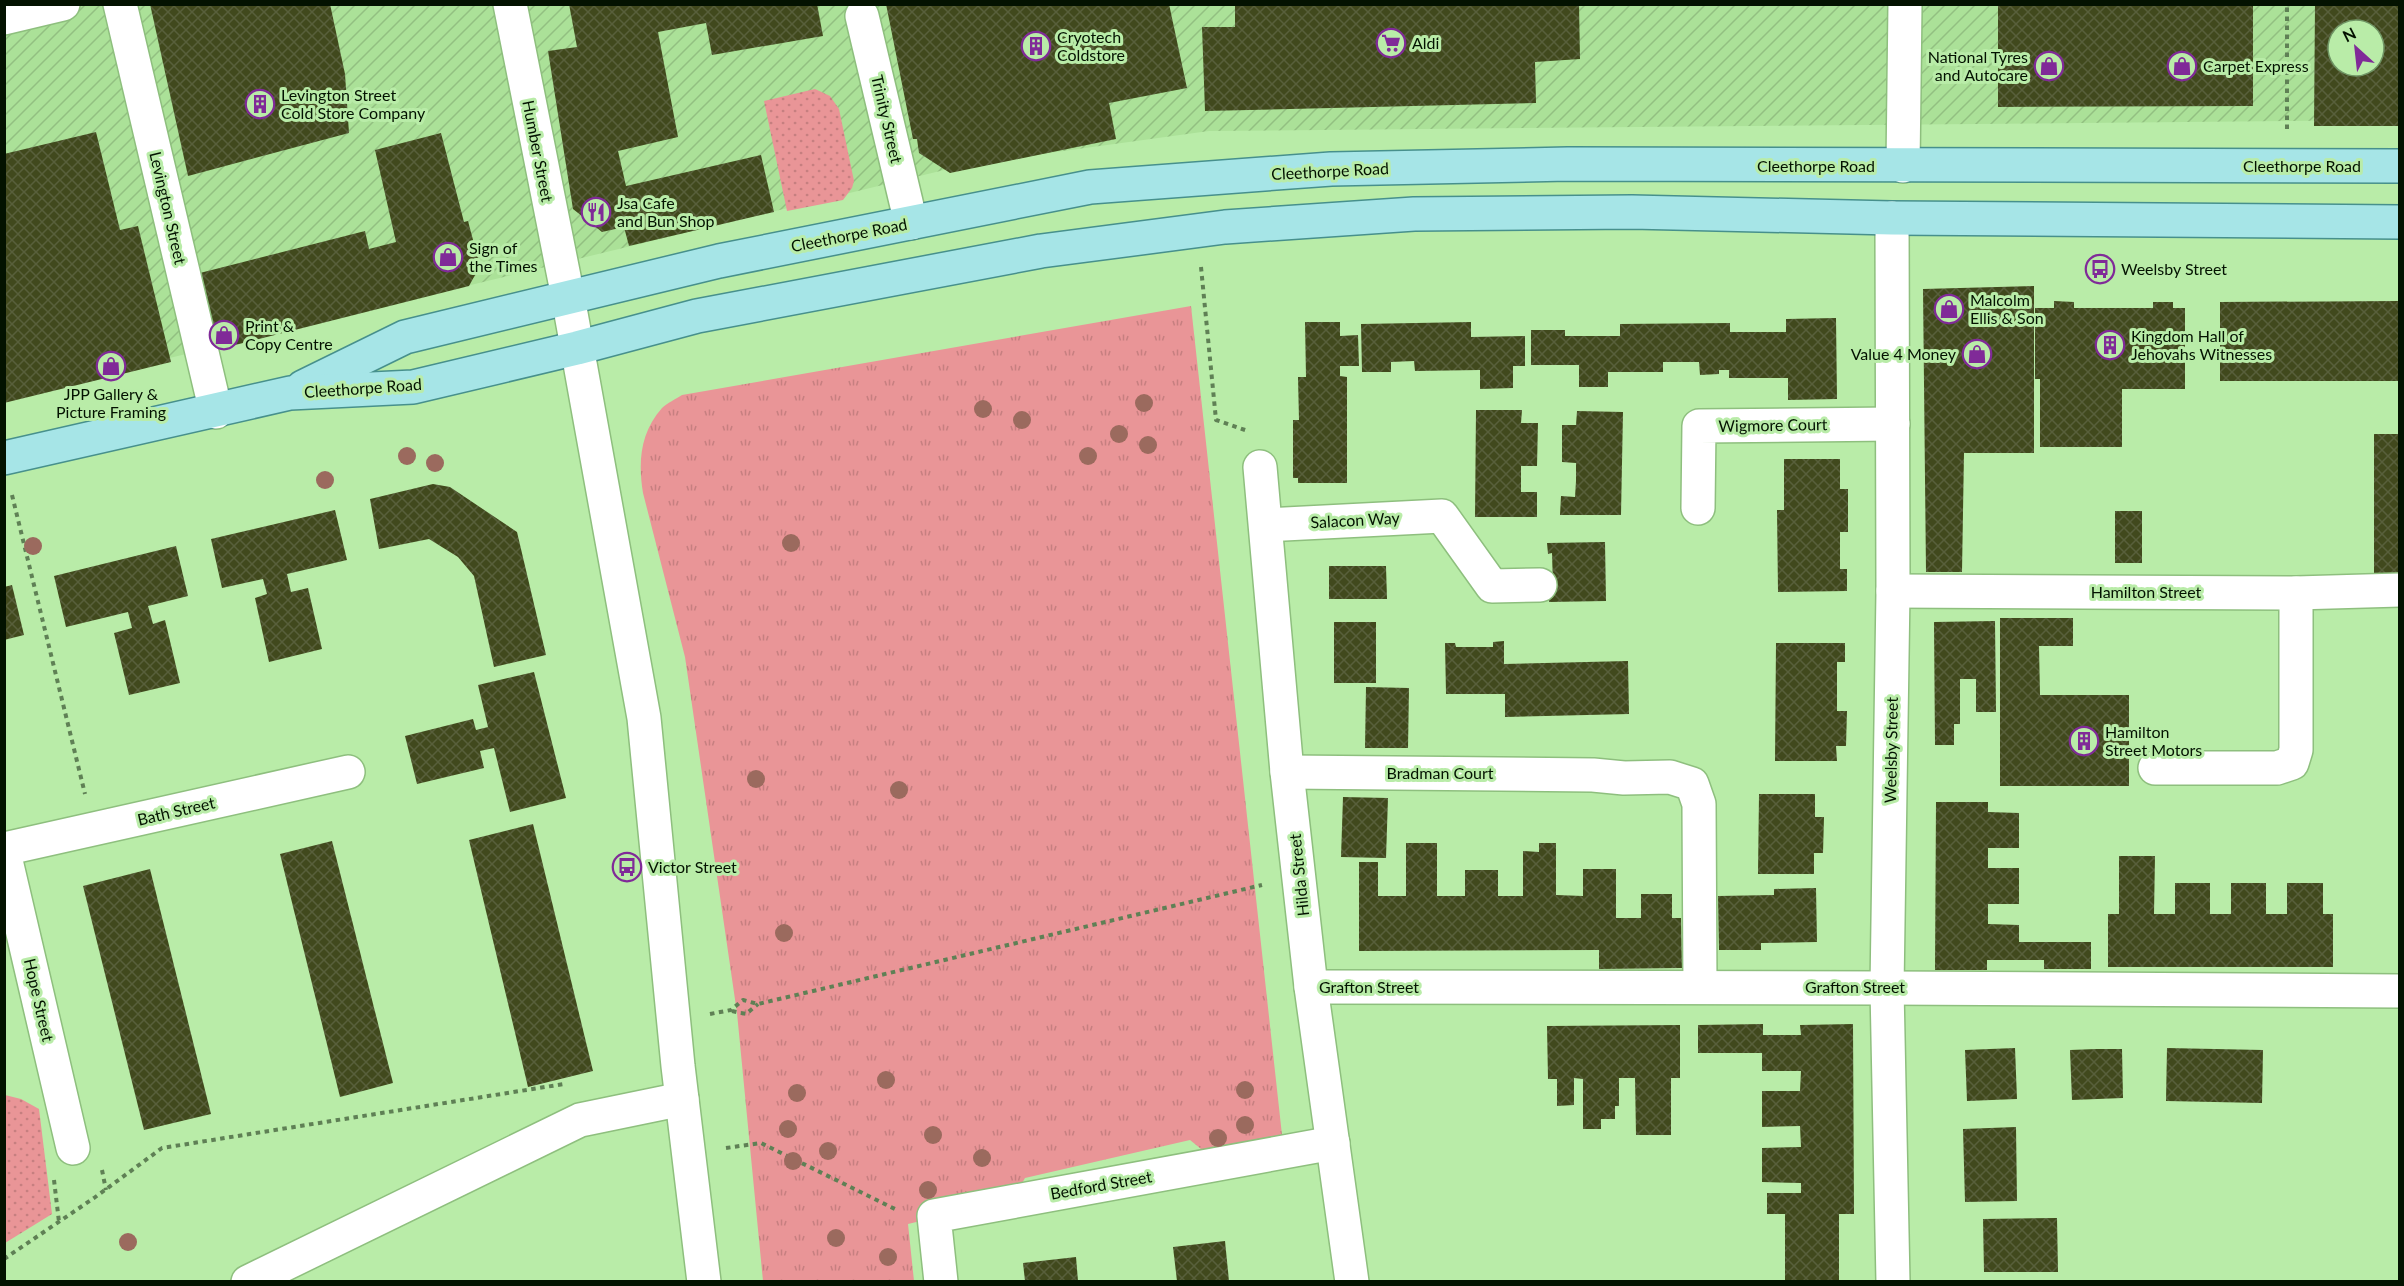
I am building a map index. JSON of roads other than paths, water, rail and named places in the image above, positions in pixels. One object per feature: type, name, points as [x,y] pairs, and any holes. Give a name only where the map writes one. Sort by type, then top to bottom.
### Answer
[{"type":"main road","name":"Cleethorpe Road","points":[[7,473],[216,412],[290,393],[405,337],[719,261],[1090,187],[1331,169],[1568,164],[2400,166]]},
{"type":"main road","name":"Cleethorpe Road","points":[[290,393],[413,387],[577,348],[697,316],[1041,250],[1198,231],[1414,214],[1632,212],[1892,218],[2400,222]]},
{"type":"street","points":[[4,18],[63,4]]},
{"type":"street","name":"Levington Street","points":[[120,4],[216,412]]},
{"type":"street","name":"Humber Street","points":[[510,4],[577,348]]},
{"type":"street","points":[[1903,166],[1905,4]]},
{"type":"street","name":"Trinity Street","points":[[862,16],[911,223]]},
{"type":"street","name":"Weelsby Street","points":[[1892,218],[1893,591],[1887,987],[1893,1281]]},
{"type":"street","points":[[577,348],[644,718],[673,1020],[704,1281]]},
{"type":"street","name":"Wigmore Court","points":[[1698,508],[1699,426],[1893,424]]},
{"type":"street","name":"Hilda Street","points":[[1260,467],[1267,525],[1287,772],[1311,987],[1352,1281]]},
{"type":"street","name":"Salacon Way","points":[[1267,525],[1442,516],[1492,586],[1540,585]]},
{"type":"street","name":"Hamilton Street","points":[[1893,591],[2296,593],[2400,590]]},
{"type":"street","points":[[2155,768],[2277,768],[2292,762],[2296,750],[2296,593]]},
{"type":"street","name":"Bath Street","points":[[4,851],[348,772]]},
{"type":"street","name":"Bradman Court","points":[[1287,772],[1593,774],[1624,778],[1670,777],[1692,784],[1699,804],[1700,987]]},
{"type":"street","name":"Hope Street","points":[[4,851],[73,1148]]},
{"type":"street","name":"Grafton Street","points":[[1311,987],[1887,987],[2400,991]]},
{"type":"street","points":[[248,1281],[580,1120],[682,1099]]},
{"type":"street","name":"Bedford Street","points":[[941,1281],[934,1216],[1333,1143]]},
{"type":"place","name":"Aldi","points":[[1391,43]]},
{"type":"place","name":"Cryotech Coldstore","points":[[1036,46]]},
{"type":"place","name":"National Tyres and Autocare","points":[[2049,66]]},
{"type":"place","name":"Carpet Express","points":[[2182,66]]},
{"type":"place","name":"Levington Street Cold Store Company","points":[[260,104]]},
{"type":"place","name":"Jsa Cafe and Bun Shop","points":[[596,212]]},
{"type":"place","name":"Sign of the Times","points":[[448,257]]},
{"type":"place","name":"Weelsby Street","points":[[2100,269]]},
{"type":"place","name":"Malcolm Ellis & Son","points":[[1949,309]]},
{"type":"place","name":"Print & Copy Centre","points":[[224,335]]},
{"type":"place","name":"Kingdom Hall of Jehovahs Witnesses","points":[[2110,345]]},
{"type":"place","name":"Value 4 Money","points":[[1977,354]]},
{"type":"place","name":"JPP Gallery & Picture Framing","points":[[111,366]]},
{"type":"place","name":"Hamilton Street Motors","points":[[2084,741]]},
{"type":"place","name":"Victor Street","points":[[627,867]]}]
